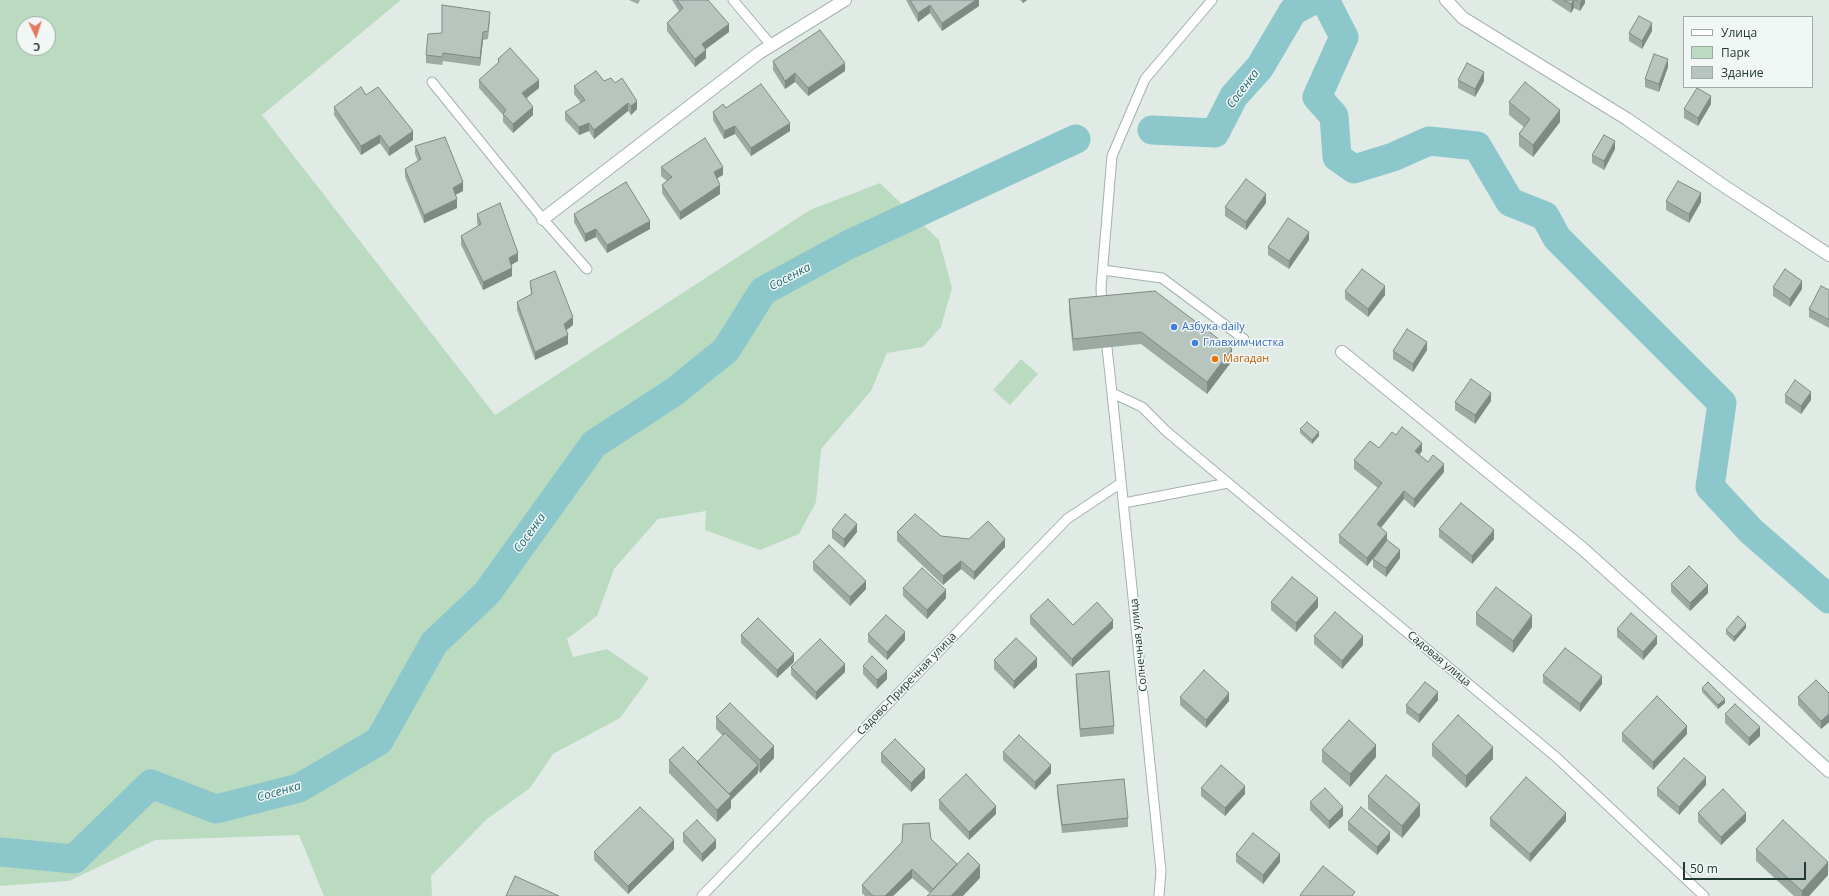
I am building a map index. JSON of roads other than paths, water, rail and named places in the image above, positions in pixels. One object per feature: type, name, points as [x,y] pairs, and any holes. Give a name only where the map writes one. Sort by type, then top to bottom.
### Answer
[{"type":"street","points":[[543,220],[759,53],[845,0]]},
{"type":"street","points":[[1446,0],[1463,18],[1627,119],[1721,184],[1829,255]]},
{"type":"street","points":[[1342,352],[1583,549],[1829,771]]},
{"type":"lane","points":[[733,0],[772,46]]},
{"type":"lane","points":[[1102,308],[1103,270],[1112,156],[1145,79],[1212,0]]},
{"type":"lane","points":[[432,82],[543,220],[587,269]]},
{"type":"lane","points":[[1103,270],[1162,278],[1244,339]]},
{"type":"lane","name":"Солнечная улица","points":[[1106,348],[1124,503],[1161,871],[1159,896]]},
{"type":"lane","name":"Садовая улица","points":[[1112,393],[1142,407],[1166,431],[1556,757],[1704,896]]},
{"type":"lane","name":"Садово-Приречная улица","points":[[702,896],[1067,519],[1121,483]]},
{"type":"lane","points":[[1124,503],[1228,483]]},
{"type":"waterway","name":"Сосенка","points":[[1152,130],[1215,133],[1234,96],[1260,67],[1293,11],[1313,0]]},
{"type":"waterway","points":[[1325,0],[1344,37],[1317,97],[1334,116],[1337,157],[1354,169],[1393,157],[1429,141],[1477,146],[1510,202],[1545,216],[1557,238],[1722,403],[1710,487],[1751,531],[1829,599]]},
{"type":"waterway","name":"Сосенка","points":[[0,852],[74,859],[151,784],[216,809],[299,788],[379,741],[434,643],[487,593],[594,444],[674,392],[726,350],[763,291],[848,245],[1076,139]]},
{"type":"place","name":"Азбука daily","points":[[1174,327]]},
{"type":"place","name":"Главхимчистка","points":[[1195,343]]},
{"type":"place","name":"Магадан","points":[[1215,359]]}]
